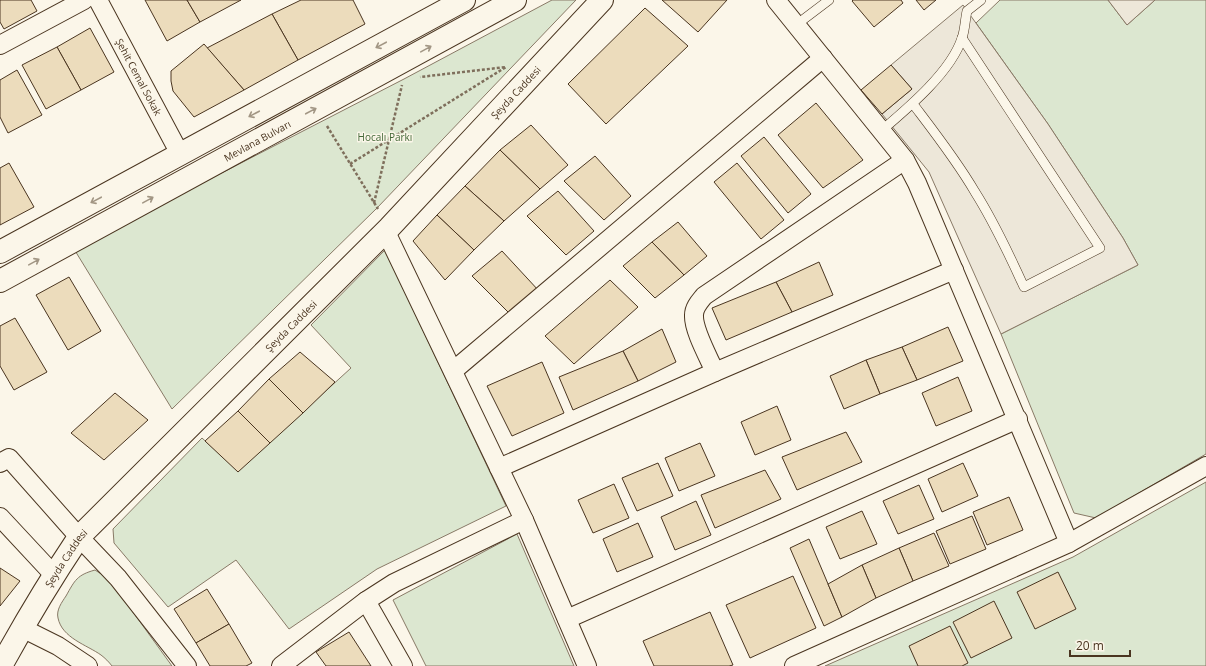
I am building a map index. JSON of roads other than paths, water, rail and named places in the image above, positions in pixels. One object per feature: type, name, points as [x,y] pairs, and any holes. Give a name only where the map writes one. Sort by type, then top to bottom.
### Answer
[{"type":"street","points":[[0,46],[84,0]]},
{"type":"street","name":"Şehit Cemal Sokak","points":[[98,0],[180,154]]},
{"type":"street","points":[[0,252],[464,0]]},
{"type":"street","name":"Mevlana Bulvarı","points":[[0,281],[515,0]]},
{"type":"street","name":"Şeyda Caddesi","points":[[2,666],[22,628],[79,537],[388,230],[602,0]]},
{"type":"street","points":[[776,0],[905,160],[917,183],[1018,419],[1069,543]]},
{"type":"street","points":[[453,371],[822,58]]},
{"type":"street","points":[[715,372],[696,328],[694,315],[697,305],[704,296],[905,160]]},
{"type":"street","points":[[388,230],[524,520],[587,666]]},
{"type":"street","points":[[499,468],[715,372],[954,270]]},
{"type":"street","points":[[567,619],[1018,419]]},
{"type":"street","points":[[0,463],[9,458],[79,537],[118,578],[187,666]]},
{"type":"street","points":[[794,666],[1069,543],[1206,466]]},
{"type":"street","points":[[0,517],[54,575]]},
{"type":"street","points":[[281,666],[366,601],[394,583],[524,520]]},
{"type":"street","points":[[366,601],[403,666]]},
{"type":"street","points":[[22,628],[58,646],[88,666]]},
{"type":"lane","points":[[796,25],[829,0]]},
{"type":"lane","points":[[881,131],[913,104],[953,58],[962,38],[967,11],[981,0]]},
{"type":"lane","points":[[913,104],[944,145],[975,191],[1002,238],[1024,287],[1100,248],[962,38]]},
{"type":"park label","name":"Hocalı Parkı","points":[[385,137]]}]
